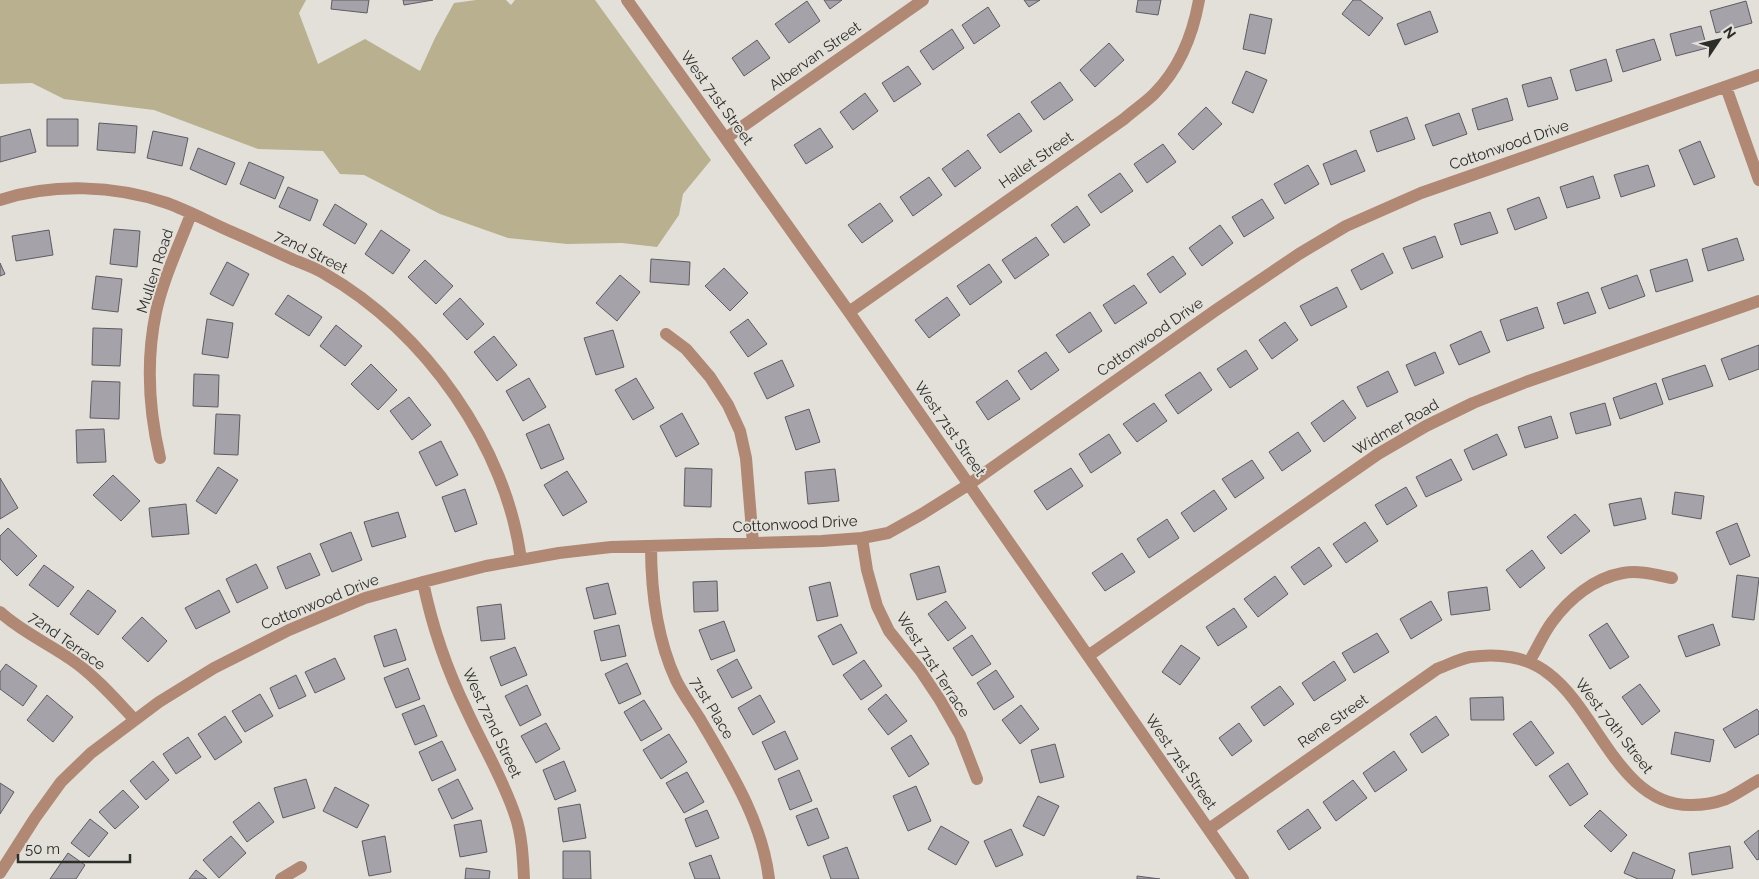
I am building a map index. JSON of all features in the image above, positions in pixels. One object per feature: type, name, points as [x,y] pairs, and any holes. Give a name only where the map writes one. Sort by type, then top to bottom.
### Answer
[{"type":"street","name":"West 71st Street","points":[[627,0],[849,312],[1243,879]]},
{"type":"street","name":"Albervan Street","points":[[726,138],[923,0]]},
{"type":"street","name":"Hallet Street","points":[[849,312],[1124,119],[1153,94],[1173,70],[1184,49],[1197,12],[1199,0]]},
{"type":"street","name":"Cottonwood Drive","points":[[2,866],[61,782],[91,753],[134,719],[214,668],[288,630],[365,598],[486,566],[520,560],[611,547],[822,541],[862,538],[888,532],[922,514],[968,484],[1298,254],[1346,226],[1421,194],[1759,75]]},
{"type":"street","points":[[1726,86],[1759,180]]},
{"type":"street","name":"72nd Street","points":[[0,200],[43,190],[80,188],[128,192],[167,203],[325,273],[357,295],[388,319],[423,354],[454,392],[492,462],[518,535],[520,560]]},
{"type":"street","name":"Mullen Road","points":[[160,458],[154,432],[151,399],[151,349],[156,312],[192,214]]},
{"type":"street","name":"Widmer Road","points":[[1088,656],[1378,454],[1426,426],[1473,403],[1526,382],[1759,301]]},
{"type":"street","points":[[666,334],[686,349],[710,377],[728,405],[740,431],[746,458],[753,543]]},
{"type":"street","name":"West 71st Terrace","points":[[862,538],[877,606],[885,623],[940,700],[960,735],[977,779]]},
{"type":"street","name":"71st Place","points":[[651,546],[651,572],[663,644],[676,680],[740,788],[758,831],[769,879]]},
{"type":"street","points":[[1529,662],[1551,623],[1569,602],[1589,586],[1624,572],[1643,572],[1672,578]]},
{"type":"street","name":"West 72nd Street","points":[[423,582],[428,606],[450,670],[466,710],[505,789],[516,817],[523,859],[524,879]]},
{"type":"street","name":"72nd Terrace","points":[[0,612],[25,631],[77,664],[102,685],[134,719]]},
{"type":"street","name":"West 70th Street","points":[[1483,656],[1514,658],[1529,662],[1549,673],[1568,691],[1628,774],[1644,790],[1670,803],[1684,805],[1706,804],[1722,800],[1759,780]]},
{"type":"street","name":"Rene Street","points":[[1209,829],[1437,669],[1468,657],[1483,656]]},
{"type":"street","points":[[281,879],[301,867]]},
{"type":"shaded area","points":[[0,0],[306,0],[299,13],[318,64],[365,39],[420,71],[454,3],[476,0],[506,0],[511,5],[515,0],[595,0],[711,160],[683,194],[679,215],[657,247],[622,243],[567,244],[508,238],[440,214],[364,175],[340,174],[323,151],[258,149],[154,110],[64,99],[32,83],[0,84]]},
{"type":"building","points":[[332,0],[369,0],[367,13],[331,9]]},
{"type":"building","points":[[403,0],[433,0],[404,5]]},
{"type":"building","points":[[824,0],[842,0],[830,9]]},
{"type":"building","points":[[1024,0],[1040,0],[1029,7]]},
{"type":"building","points":[[1138,0],[1161,0],[1158,15],[1136,12]]},
{"type":"building","points":[[1353,0],[1360,0],[1383,18],[1369,36],[1342,14]]},
{"type":"building","points":[[807,1],[820,21],[789,43],[775,24]]},
{"type":"building","points":[[1746,1],[1752,23],[1716,33],[1710,11]]},
{"type":"building","points":[[988,7],[1000,26],[974,44],[962,25]]},
{"type":"building","points":[[1430,11],[1438,32],[1405,45],[1397,24]]},
{"type":"building","points":[[1250,14],[1272,19],[1265,54],[1243,49]]},
{"type":"building","points":[[1701,26],[1707,48],[1676,56],[1670,34]]},
{"type":"building","points":[[952,29],[964,48],[933,70],[920,51]]},
{"type":"building","points":[[1654,39],[1661,60],[1623,72],[1616,50]]},
{"type":"building","points":[[757,40],[770,58],[744,76],[732,58]]},
{"type":"building","points":[[1109,43],[1124,60],[1095,87],[1080,70]]},
{"type":"building","points":[[1606,59],[1612,81],[1576,91],[1570,70]]},
{"type":"building","points":[[908,66],[921,84],[894,102],[882,83]]},
{"type":"building","points":[[1246,71],[1267,80],[1253,113],[1232,103]]},
{"type":"building","points":[[1551,77],[1558,99],[1528,107],[1522,85]]},
{"type":"building","points":[[1060,82],[1073,100],[1044,120],[1031,102]]},
{"type":"building","points":[[865,93],[878,111],[853,130],[840,112]]},
{"type":"building","points":[[1507,98],[1513,120],[1478,130],[1472,109]]},
{"type":"building","points":[[1206,107],[1222,124],[1193,150],[1178,134]]},
{"type":"building","points":[[1019,113],[1032,131],[1000,153],[987,135]]},
{"type":"building","points":[[1459,113],[1467,134],[1433,146],[1425,125]]},
{"type":"building","points":[[1407,117],[1415,139],[1377,152],[1370,131]]},
{"type":"building","points":[[47,119],[78,119],[78,146],[47,146]]},
{"type":"building","points":[[99,123],[137,126],[135,153],[97,150]]},
{"type":"building","points":[[820,128],[833,147],[806,164],[794,145]]},
{"type":"building","points":[[30,129],[36,152],[0,162],[0,137]]},
{"type":"building","points":[[153,131],[188,138],[182,166],[147,158]]},
{"type":"building","points":[[1700,141],[1715,177],[1694,185],[1679,150]]},
{"type":"building","points":[[1163,144],[1176,162],[1147,183],[1134,164]]},
{"type":"building","points":[[198,148],[235,163],[226,185],[190,169]]},
{"type":"building","points":[[968,150],[981,168],[955,187],[942,169]]},
{"type":"building","points":[[1356,150],[1365,171],[1331,185],[1323,164]]},
{"type":"building","points":[[249,162],[284,177],[275,199],[240,184]]},
{"type":"building","points":[[1308,165],[1319,184],[1285,204],[1274,184]]},
{"type":"building","points":[[1648,165],[1655,186],[1621,197],[1614,175]]},
{"type":"building","points":[[1120,173],[1133,191],[1101,213],[1088,195]]},
{"type":"building","points":[[1593,176],[1600,198],[1567,208],[1560,187]]},
{"type":"building","points":[[929,177],[942,195],[913,216],[900,197]]},
{"type":"building","points":[[288,187],[318,200],[310,221],[279,207]]},
{"type":"building","points":[[1539,197],[1547,218],[1515,230],[1507,209]]},
{"type":"building","points":[[1262,199],[1274,218],[1244,237],[1232,217]]},
{"type":"building","points":[[880,203],[893,221],[862,243],[848,225]]},
{"type":"building","points":[[335,204],[367,224],[355,244],[323,225]]},
{"type":"building","points":[[1077,206],[1090,225],[1064,243],[1051,225]]},
{"type":"building","points":[[1490,212],[1498,233],[1461,245],[1454,224]]},
{"type":"building","points":[[1220,225],[1233,243],[1202,266],[1189,248]]},
{"type":"building","points":[[114,229],[140,231],[137,267],[110,264]]},
{"type":"building","points":[[49,230],[53,255],[16,261],[12,236]]},
{"type":"building","points":[[381,230],[410,250],[393,274],[365,254]]},
{"type":"building","points":[[1435,236],[1443,257],[1412,269],[1403,248]]},
{"type":"building","points":[[1036,237],[1049,255],[1015,279],[1002,260]]},
{"type":"building","points":[[1737,238],[1744,260],[1708,271],[1702,249]]},
{"type":"building","points":[[1383,253],[1393,273],[1361,290],[1351,270]]},
{"type":"building","points":[[1173,256],[1186,274],[1160,293],[1147,274]]},
{"type":"building","points":[[651,259],[690,262],[689,285],[650,282]]},
{"type":"building","points":[[1687,259],[1693,281],[1656,292],[1650,270]]},
{"type":"building","points":[[425,260],[453,286],[436,304],[408,277]]},
{"type":"building","points":[[227,262],[249,274],[233,306],[210,294]]},
{"type":"building","points":[[0,263],[5,274],[0,276]]},
{"type":"building","points":[[989,264],[1002,282],[970,305],[957,286]]},
{"type":"building","points":[[724,268],[748,293],[730,311],[705,286]]},
{"type":"building","points":[[620,275],[640,292],[617,321],[596,303]]},
{"type":"building","points":[[1637,275],[1645,296],[1609,309],[1601,288]]},
{"type":"building","points":[[96,276],[122,279],[118,312],[92,309]]},
{"type":"building","points":[[1134,285],[1147,303],[1115,324],[1103,305]]},
{"type":"building","points":[[1337,287],[1347,307],[1311,326],[1300,306]]},
{"type":"building","points":[[1588,292],[1596,313],[1564,324],[1557,303]]},
{"type":"building","points":[[288,295],[322,317],[309,336],[275,314]]},
{"type":"building","points":[[947,297],[960,315],[929,338],[915,320]]},
{"type":"building","points":[[460,298],[484,324],[467,340],[443,314]]},
{"type":"building","points":[[1537,307],[1544,328],[1507,341],[1500,320]]},
{"type":"building","points":[[1090,312],[1102,331],[1069,353],[1056,335]]},
{"type":"building","points":[[207,319],[233,323],[228,358],[202,354]]},
{"type":"building","points":[[748,319],[767,344],[748,357],[730,332]]},
{"type":"building","points":[[1285,322],[1298,340],[1272,359],[1259,340]]},
{"type":"building","points":[[336,325],[362,346],[345,366],[320,346]]},
{"type":"building","points":[[93,328],[122,329],[120,366],[92,365]]},
{"type":"building","points":[[613,330],[624,367],[596,375],[584,338]]},
{"type":"building","points":[[1481,331],[1490,352],[1459,365],[1450,345]]},
{"type":"building","points":[[494,336],[517,365],[497,381],[474,352]]},
{"type":"building","points":[[1759,345],[1759,369],[1729,380],[1721,359]]},
{"type":"building","points":[[1246,350],[1258,369],[1230,388],[1217,369]]},
{"type":"building","points":[[1046,352],[1059,370],[1031,390],[1018,371]]},
{"type":"building","points":[[1435,352],[1444,373],[1415,386],[1406,365]]},
{"type":"building","points":[[782,360],[794,386],[767,399],[754,373]]},
{"type":"building","points":[[371,364],[397,390],[378,410],[351,384]]},
{"type":"building","points":[[1705,365],[1713,386],[1669,400],[1662,379]]},
{"type":"building","points":[[1388,371],[1398,392],[1367,407],[1357,387]]},
{"type":"building","points":[[1200,372],[1212,390],[1178,414],[1165,395]]},
{"type":"building","points":[[194,374],[219,375],[218,407],[193,406]]},
{"type":"building","points":[[529,378],[546,407],[523,421],[506,391]]},
{"type":"building","points":[[636,378],[654,408],[633,420],[615,390]]},
{"type":"building","points":[[1007,380],[1020,399],[988,420],[976,402]]},
{"type":"building","points":[[92,381],[120,382],[119,419],[90,418]]},
{"type":"building","points":[[1656,383],[1663,404],[1620,419],[1613,398]]},
{"type":"building","points":[[409,397],[431,425],[412,440],[390,411]]},
{"type":"building","points":[[1343,400],[1356,418],[1324,442],[1311,423]]},
{"type":"building","points":[[1154,403],[1167,421],[1137,442],[1123,424]]},
{"type":"building","points":[[1605,403],[1611,425],[1576,434],[1570,413]]},
{"type":"building","points":[[809,409],[820,442],[796,450],[785,417]]},
{"type":"building","points":[[682,413],[699,444],[676,457],[660,426]]},
{"type":"building","points":[[216,414],[240,415],[238,455],[214,454]]},
{"type":"building","points":[[1551,416],[1558,438],[1525,448],[1518,427]]},
{"type":"building","points":[[549,424],[564,459],[541,469],[526,434]]},
{"type":"building","points":[[104,429],[106,462],[77,463],[76,430]]},
{"type":"building","points":[[1298,432],[1311,451],[1282,471],[1269,452]]},
{"type":"building","points":[[1109,434],[1121,453],[1091,473],[1079,454]]},
{"type":"building","points":[[1497,434],[1507,455],[1473,470],[1464,450]]},
{"type":"building","points":[[441,441],[458,475],[436,486],[419,452]]},
{"type":"building","points":[[1451,459],[1462,480],[1426,497],[1416,477]]},
{"type":"building","points":[[1252,460],[1264,478],[1235,498],[1222,479]]},
{"type":"building","points":[[218,467],[238,480],[216,514],[196,501]]},
{"type":"building","points":[[685,468],[712,469],[711,507],[684,506]]},
{"type":"building","points":[[1071,468],[1083,486],[1047,510],[1034,491]]},
{"type":"building","points":[[835,469],[839,501],[808,504],[805,472]]},
{"type":"building","points":[[567,471],[587,502],[563,516],[544,485]]},
{"type":"building","points":[[113,475],[140,501],[121,521],[93,495]]},
{"type":"building","points":[[0,478],[18,508],[0,519]]},
{"type":"building","points":[[1406,487],[1417,506],[1387,525],[1375,505]]},
{"type":"building","points":[[465,489],[477,524],[455,532],[442,497]]},
{"type":"building","points":[[1214,490],[1227,509],[1194,532],[1181,513]]},
{"type":"building","points":[[1675,492],[1704,496],[1701,519],[1672,514]]},
{"type":"building","points":[[1641,498],[1646,519],[1614,526],[1609,504]]},
{"type":"building","points":[[186,504],[189,534],[152,537],[149,508]]},
{"type":"building","points":[[398,512],[406,537],[372,547],[364,522]]},
{"type":"building","points":[[1575,514],[1590,531],[1561,554],[1547,537]]},
{"type":"building","points":[[1167,519],[1179,538],[1149,558],[1137,539]]},
{"type":"building","points":[[1365,522],[1378,541],[1346,563],[1333,544]]},
{"type":"building","points":[[1737,523],[1750,556],[1730,565],[1716,532]]},
{"type":"building","points":[[8,528],[37,556],[17,576],[0,559],[0,536]]},
{"type":"building","points":[[351,532],[362,560],[332,572],[320,544]]},
{"type":"building","points":[[1319,547],[1332,566],[1304,585],[1291,567]]},
{"type":"building","points":[[1532,550],[1545,568],[1520,588],[1506,570]]},
{"type":"building","points":[[310,553],[320,575],[286,589],[277,567]]},
{"type":"building","points":[[1122,553],[1135,572],[1105,591],[1092,573]]},
{"type":"building","points":[[256,564],[268,588],[237,603],[226,579]]},
{"type":"building","points":[[44,565],[74,587],[58,607],[29,585]]},
{"type":"building","points":[[939,566],[946,592],[917,600],[910,574]]},
{"type":"building","points":[[1737,575],[1759,578],[1754,620],[1732,617]]},
{"type":"building","points":[[1275,576],[1288,594],[1258,617],[1244,599]]},
{"type":"building","points":[[717,581],[718,611],[694,612],[693,582]]},
{"type":"building","points":[[830,582],[838,616],[817,621],[809,587]]},
{"type":"building","points":[[608,583],[616,614],[594,619],[586,588]]},
{"type":"building","points":[[1487,587],[1490,610],[1451,615],[1448,592]]},
{"type":"building","points":[[88,590],[116,611],[98,635],[70,614]]},
{"type":"building","points":[[219,590],[230,612],[196,629],[185,608]]},
{"type":"building","points":[[946,601],[966,628],[948,641],[928,614]]},
{"type":"building","points":[[1431,601],[1442,620],[1411,639],[1400,619]]},
{"type":"building","points":[[501,604],[505,639],[481,641],[477,607]]},
{"type":"building","points":[[1234,608],[1247,627],[1218,646],[1206,627]]},
{"type":"building","points":[[142,617],[167,641],[148,662],[122,638]]},
{"type":"building","points":[[724,621],[735,651],[711,660],[699,630]]},
{"type":"building","points":[[1607,623],[1629,657],[1610,669],[1589,635]]},
{"type":"building","points":[[841,624],[857,653],[833,665],[818,636]]},
{"type":"building","points":[[1713,624],[1720,645],[1686,657],[1678,636]]},
{"type":"building","points":[[619,625],[626,656],[601,661],[594,631]]},
{"type":"building","points":[[396,629],[406,660],[384,667],[374,636]]},
{"type":"building","points":[[1377,633],[1389,652],[1354,673],[1342,653]]},
{"type":"building","points":[[972,635],[991,664],[972,676],[953,648]]},
{"type":"building","points":[[1181,645],[1200,658],[1180,685],[1162,672]]},
{"type":"building","points":[[515,647],[527,675],[501,686],[490,657]]},
{"type":"building","points":[[335,658],[345,679],[315,693],[305,672]]},
{"type":"building","points":[[737,659],[752,688],[732,698],[717,670]]},
{"type":"building","points":[[864,660],[882,686],[861,700],[843,675]]},
{"type":"building","points":[[1334,661],[1346,680],[1314,701],[1302,683]]},
{"type":"building","points":[[627,663],[641,694],[619,704],[605,674]]},
{"type":"building","points":[[6,664],[37,686],[23,706],[0,689],[0,672]]},
{"type":"building","points":[[408,668],[420,699],[396,708],[384,678]]},
{"type":"building","points":[[996,670],[1014,697],[994,710],[977,683]]},
{"type":"building","points":[[296,675],[306,696],[279,709],[270,688]]},
{"type":"building","points":[[1640,684],[1660,711],[1642,725],[1622,697]]},
{"type":"building","points":[[527,685],[541,715],[520,726],[505,696]]},
{"type":"building","points":[[1280,686],[1294,704],[1264,726],[1251,707]]},
{"type":"building","points":[[260,694],[273,716],[245,732],[232,711]]},
{"type":"building","points":[[886,694],[907,721],[888,735],[868,709]]},
{"type":"building","points":[[47,695],[73,717],[53,742],[27,720]]},
{"type":"building","points":[[760,695],[775,722],[753,735],[738,708]]},
{"type":"building","points":[[1503,697],[1504,720],[1471,720],[1470,698]]},
{"type":"building","points":[[644,700],[662,729],[641,741],[624,712]]},
{"type":"building","points":[[424,705],[437,736],[415,745],[402,714]]},
{"type":"building","points":[[1021,705],[1039,729],[1020,744],[1002,720]]},
{"type":"building","points":[[1757,709],[1759,712],[1759,734],[1735,748],[1723,729]]},
{"type":"building","points":[[225,716],[242,742],[215,760],[198,734]]},
{"type":"building","points":[[1436,716],[1449,735],[1422,753],[1410,734]]},
{"type":"building","points":[[1531,721],[1554,753],[1536,766],[1513,734]]},
{"type":"building","points":[[546,723],[560,749],[536,763],[521,736]]},
{"type":"building","points":[[1239,723],[1252,741],[1232,756],[1219,738]]},
{"type":"building","points":[[785,731],[798,759],[775,770],[762,742]]},
{"type":"building","points":[[1675,732],[1714,740],[1710,762],[1671,754]]},
{"type":"building","points":[[669,734],[687,762],[661,779],[643,750]]},
{"type":"building","points":[[911,735],[929,764],[909,777],[891,748]]},
{"type":"building","points":[[188,737],[201,757],[176,774],[163,754]]},
{"type":"building","points":[[442,741],[456,770],[432,781],[419,752]]},
{"type":"building","points":[[1055,744],[1064,777],[1040,783],[1031,750]]},
{"type":"building","points":[[1394,751],[1407,770],[1375,792],[1363,773]]},
{"type":"building","points":[[153,761],[169,780],[146,800],[130,781]]},
{"type":"building","points":[[564,761],[576,791],[555,800],[543,770]]},
{"type":"building","points":[[1568,763],[1588,794],[1570,806],[1549,776]]},
{"type":"building","points":[[799,770],[812,801],[790,810],[778,779]]},
{"type":"building","points":[[687,772],[704,802],[684,813],[666,783]]},
{"type":"building","points":[[306,779],[315,808],[283,818],[274,788]]},
{"type":"building","points":[[458,779],[473,809],[452,819],[438,789]]},
{"type":"building","points":[[1353,780],[1367,798],[1336,821],[1323,802]]},
{"type":"building","points":[[0,783],[14,792],[0,814]]},
{"type":"building","points":[[916,786],[931,821],[908,831],[893,796]]},
{"type":"building","points":[[335,787],[369,805],[357,828],[323,811]]},
{"type":"building","points":[[123,790],[139,807],[115,829],[99,812]]},
{"type":"building","points":[[1038,796],[1059,806],[1044,836],[1023,826]]},
{"type":"building","points":[[259,802],[274,822],[247,842],[233,822]]},
{"type":"building","points":[[580,804],[586,838],[563,842],[558,808]]},
{"type":"building","points":[[817,808],[829,838],[808,846],[796,816]]},
{"type":"building","points":[[1308,809],[1321,828],[1289,850],[1277,831]]},
{"type":"building","points":[[707,810],[719,838],[696,847],[685,819]]},
{"type":"building","points":[[1600,810],[1627,835],[1611,852],[1584,826]]},
{"type":"building","points":[[90,819],[108,833],[89,857],[71,843]]},
{"type":"building","points":[[481,820],[487,852],[460,857],[454,825]]},
{"type":"building","points":[[941,826],[969,842],[956,865],[928,849]]},
{"type":"building","points":[[1011,829],[1023,855],[996,867],[984,841]]},
{"type":"building","points":[[1759,830],[1759,859],[1757,860],[1744,842]]},
{"type":"building","points":[[231,836],[246,853],[219,878],[203,860]]},
{"type":"building","points":[[385,836],[391,872],[369,876],[362,841]]},
{"type":"building","points":[[1730,846],[1733,868],[1692,875],[1689,853]]},
{"type":"building","points":[[847,847],[859,879],[831,879],[823,856]]},
{"type":"building","points":[[563,851],[590,851],[591,879],[563,879]]},
{"type":"building","points":[[1633,852],[1675,870],[1672,879],[1638,879],[1624,873]]},
{"type":"building","points":[[68,853],[85,865],[76,879],[50,879]]},
{"type":"building","points":[[711,855],[720,879],[695,879],[689,863]]},
{"type":"building","points":[[466,868],[490,871],[489,879],[465,879]]},
{"type":"building","points":[[196,870],[207,879],[189,879]]},
{"type":"building","points":[[1137,876],[1160,879],[1137,879]]}]
